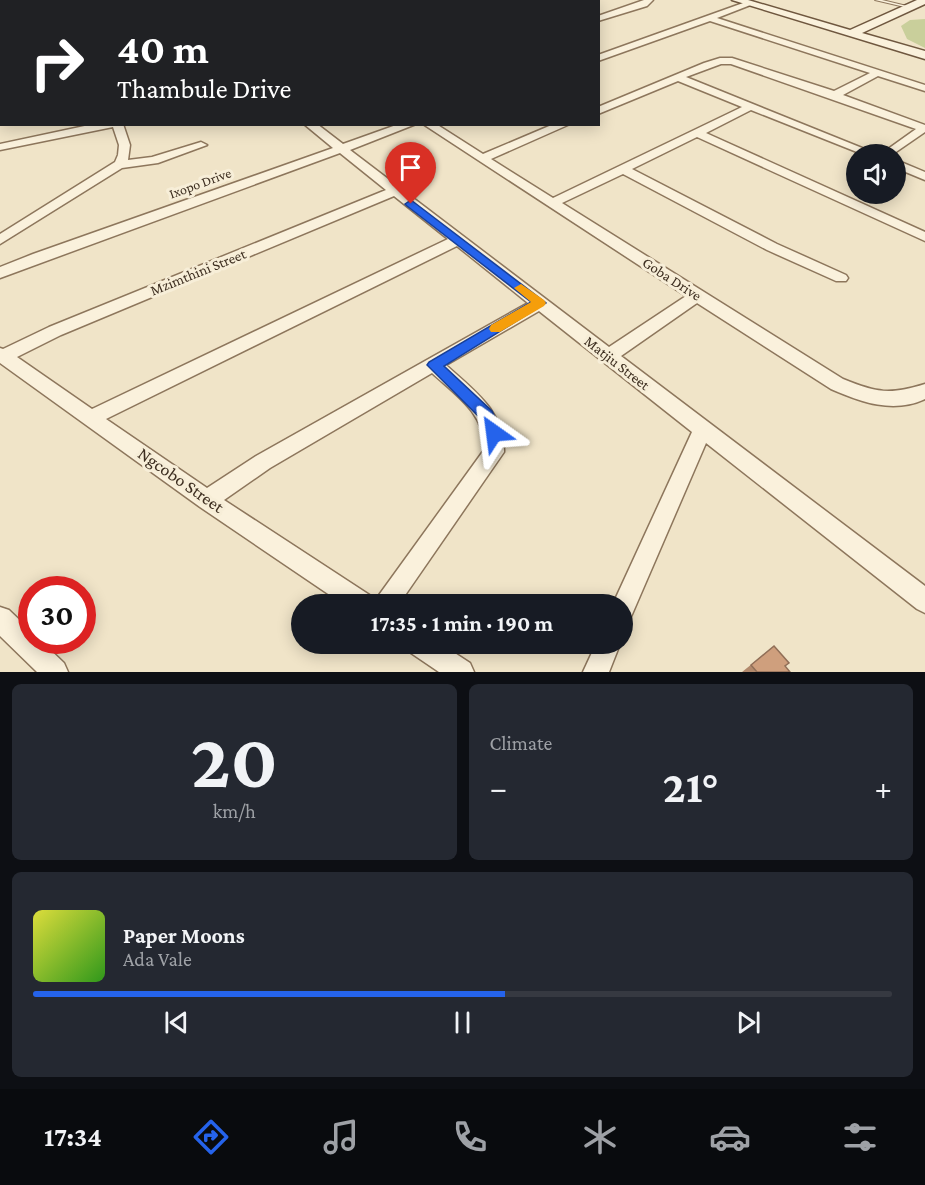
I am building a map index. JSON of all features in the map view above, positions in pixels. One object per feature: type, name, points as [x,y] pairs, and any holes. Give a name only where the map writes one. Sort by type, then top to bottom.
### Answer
[{"type":"street","points":[[600,18],[644,4],[649,0]]},
{"type":"street","points":[[737,0],[925,55]]},
{"type":"street","points":[[852,33],[925,0]]},
{"type":"street","points":[[600,57],[749,4]]},
{"type":"street","points":[[709,18],[925,88]]},
{"type":"street","points":[[600,110],[720,61],[732,61],[835,95],[924,128]]},
{"type":"street","points":[[835,95],[877,73]]},
{"type":"street","points":[[679,78],[846,144]]},
{"type":"street","points":[[553,203],[750,106]]},
{"type":"street","points":[[0,147],[102,126]]},
{"type":"street","points":[[0,240],[119,165],[125,158],[126,150],[118,126]]},
{"type":"street","name":"Matjiu Street","points":[[312,126],[925,601]]},
{"type":"street","name":"Ixopo Drive","points":[[0,273],[405,126]]},
{"type":"street","name":"Goba Drive","points":[[431,126],[837,384],[855,392],[898,400],[914,398],[925,391]]},
{"type":"street","points":[[481,159],[560,126]]},
{"type":"street","points":[[901,144],[924,128]]},
{"type":"street","points":[[697,133],[925,237]]},
{"type":"street","points":[[119,165],[154,160],[201,146]]},
{"type":"street","points":[[906,168],[925,176]]},
{"type":"street","points":[[622,169],[772,247],[841,278]]},
{"type":"street","name":"Mzimthini Street","points":[[2,355],[63,327],[395,191]]},
{"type":"street","points":[[93,417],[128,398],[458,240]]},
{"type":"street","points":[[608,356],[698,296]]},
{"type":"street","points":[[207,500],[264,462],[540,303]]},
{"type":"street","name":"Ngcobo Street","points":[[2,355],[93,417],[207,500],[348,594]]},
{"type":"street","points":[[393,594],[494,452],[494,433],[487,416],[434,365]]},
{"type":"street","points":[[630,594],[703,429]]},
{"type":"street","points":[[0,619],[55,672]]},
{"type":"street","points":[[435,654],[461,672]]},
{"type":"street","points":[[596,672],[604,654]]},
{"type":"lane","points":[[877,0],[909,7]]},
{"type":"green space","points":[[925,19],[925,48],[907,39],[901,26],[910,20]]},
{"type":"building","points":[[774,646],[789,663],[785,666],[790,672],[757,672],[751,665]]},
{"type":"slow traffic","points":[[496,329],[540,303],[521,288]]},
{"type":"route","points":[[411,204],[540,303],[434,365],[487,416],[494,433]]}]
